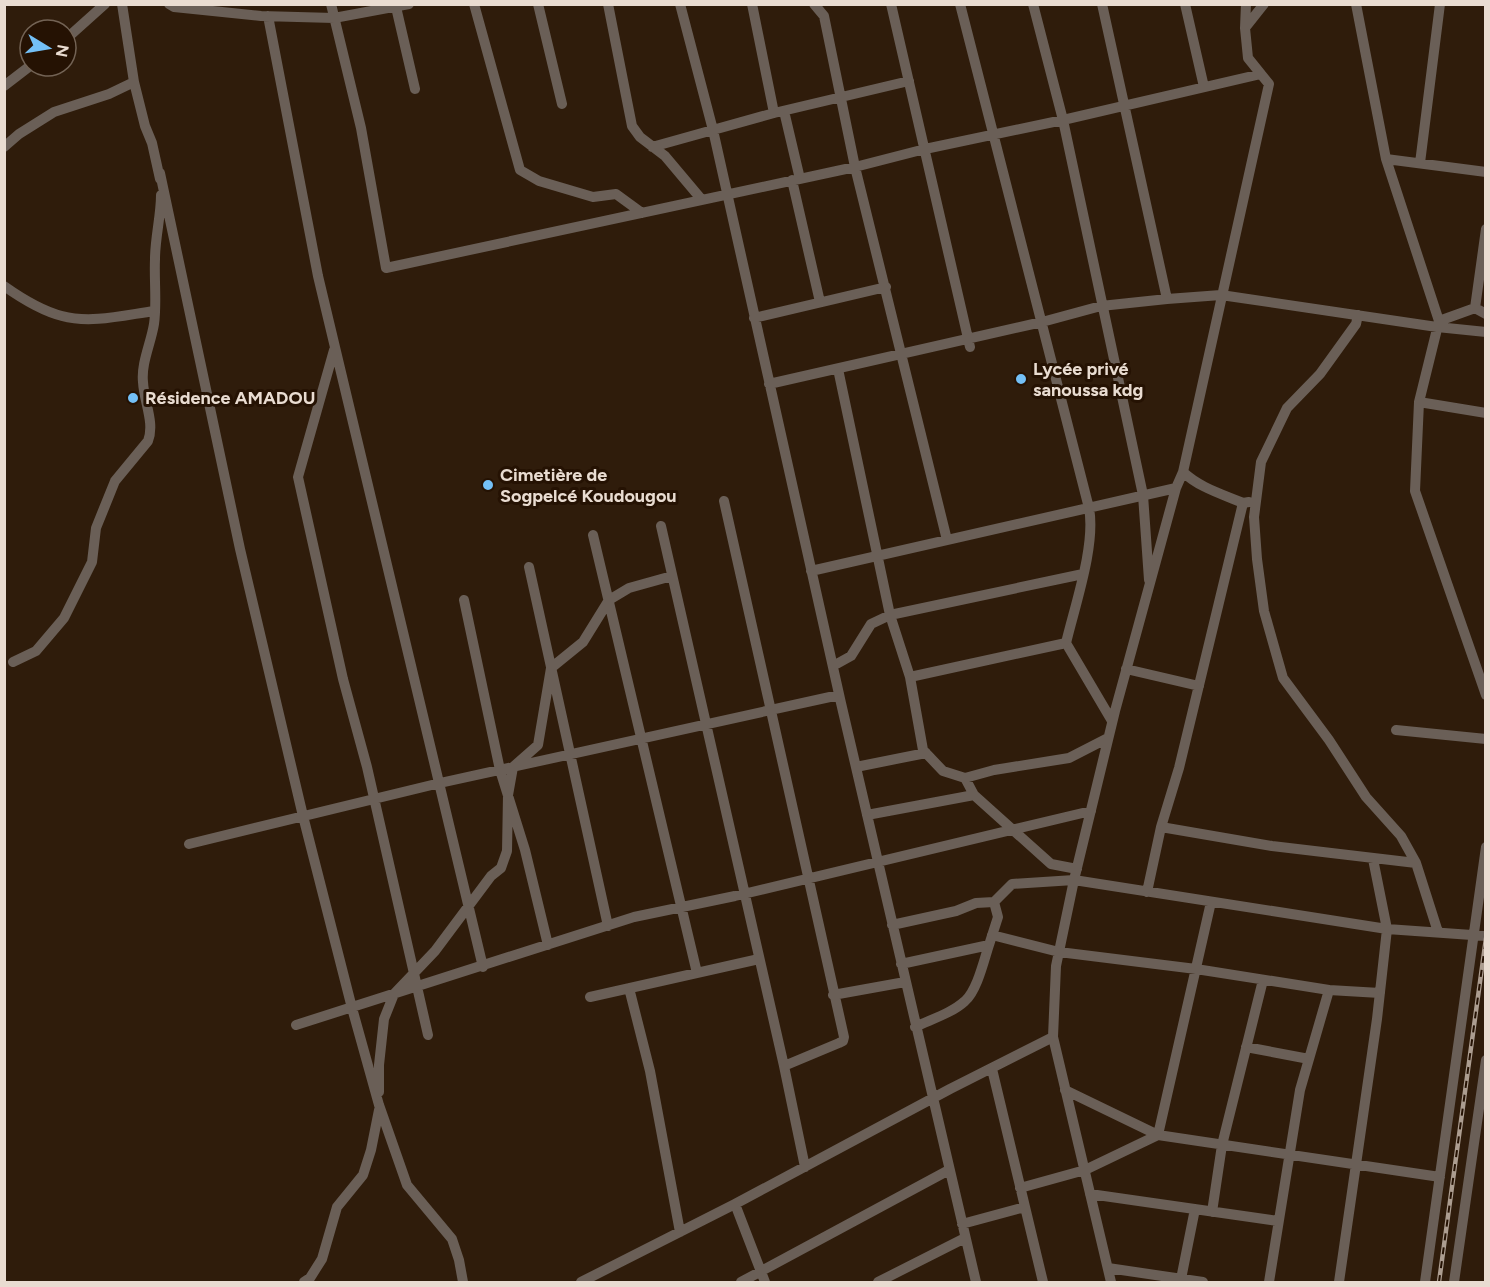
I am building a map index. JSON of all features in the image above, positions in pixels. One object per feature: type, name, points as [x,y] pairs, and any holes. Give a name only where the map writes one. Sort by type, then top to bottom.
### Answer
[{"type":"street","points":[[78,28],[105,4]]},
{"type":"street","points":[[122,4],[134,82],[160,173],[238,537],[303,816],[352,1008],[379,1105],[407,1185],[452,1239],[463,1282]]},
{"type":"street","points":[[169,4],[174,7],[268,16],[334,18],[409,4]]},
{"type":"street","points":[[331,4],[361,128],[386,268],[855,167],[925,149],[994,136],[1262,74]]},
{"type":"street","points":[[474,4],[520,170],[539,181],[592,197],[616,194],[642,213]]},
{"type":"street","points":[[538,4],[562,104]]},
{"type":"street","points":[[608,4],[632,126],[640,137],[665,156],[702,200]]},
{"type":"street","points":[[680,4],[712,130],[915,1027],[976,1282]]},
{"type":"street","points":[[752,4],[796,179],[820,302]]},
{"type":"street","points":[[814,4],[824,16],[855,167],[903,353],[947,540]]},
{"type":"street","points":[[891,4],[969,342]]},
{"type":"street","points":[[960,4],[1091,520],[1090,544],[1066,644],[1112,721]]},
{"type":"street","points":[[1033,4],[1063,120],[1143,495],[1150,588]]},
{"type":"street","points":[[1102,4],[1167,298]]},
{"type":"street","points":[[1185,4],[1204,87]]},
{"type":"street","points":[[1111,1282],[1053,1037],[1056,966],[1112,721],[1176,488],[1183,472],[1269,84],[1248,58],[1245,28],[1246,4]]},
{"type":"street","points":[[1245,28],[1264,4]]},
{"type":"street","points":[[1356,4],[1386,159],[1438,324],[1419,402],[1415,491],[1485,695]]},
{"type":"street","points":[[1420,163],[1440,4]]},
{"type":"street","points":[[396,7],[415,88]]},
{"type":"street","points":[[268,16],[318,276],[483,967]]},
{"type":"street","points":[[4,86],[18,75]]},
{"type":"street","points":[[652,147],[779,112],[909,81]]},
{"type":"street","points":[[4,147],[19,134],[54,112],[109,94],[134,82]]},
{"type":"street","points":[[1386,159],[1485,172]]},
{"type":"street","points":[[13,662],[36,651],[64,618],[92,561],[96,528],[115,480],[148,441],[150,424],[142,383],[143,369],[152,338],[155,257],[161,202],[160,173]]},
{"type":"street","points":[[1474,308],[1485,230]]},
{"type":"street","points":[[4,286],[40,307],[63,316],[90,319],[154,311]]},
{"type":"street","points":[[753,318],[886,287]]},
{"type":"street","points":[[769,384],[903,353],[969,342],[1101,306],[1167,298],[1221,295],[1485,332]]},
{"type":"street","points":[[1438,324],[1474,308]]},
{"type":"street","points":[[1474,308],[1485,314]]},
{"type":"street","points":[[1358,315],[1356,324],[1320,374],[1287,408],[1261,462],[1254,516],[1257,559],[1264,611],[1283,678],[1329,740],[1366,797],[1401,836],[1416,863],[1438,932]]},
{"type":"street","points":[[335,346],[298,477],[343,679],[374,799],[429,1035]]},
{"type":"street","points":[[838,369],[890,615],[910,677],[923,750],[943,771],[965,778],[994,770],[1069,758],[1108,738]]},
{"type":"street","points":[[1419,402],[1485,413]]},
{"type":"street","points":[[1183,472],[1193,481],[1243,503],[1256,500]]},
{"type":"street","points":[[811,571],[1176,488]]},
{"type":"street","points":[[724,501],[844,1037],[843,1041],[784,1066]]},
{"type":"street","points":[[1147,892],[1161,827],[1179,768],[1243,503]]},
{"type":"street","points":[[661,526],[805,1167]]},
{"type":"street","points":[[593,535],[697,973]]},
{"type":"street","points":[[529,567],[609,926]]},
{"type":"street","points":[[833,666],[851,656],[871,624],[890,615],[1083,574]]},
{"type":"street","points":[[304,1282],[310,1278],[322,1259],[337,1207],[363,1175],[378,1117],[379,1065],[384,1019],[393,994],[435,951],[490,876],[501,868],[507,851],[508,795],[513,767],[538,745],[551,668],[583,642],[609,600],[629,588],[672,576]]},
{"type":"street","points":[[464,600],[500,770],[525,850],[548,945]]},
{"type":"street","points":[[910,677],[1066,644]]},
{"type":"street","points":[[1126,669],[1198,686]]},
{"type":"street","points":[[189,844],[440,783],[839,695]]},
{"type":"street","points":[[1396,730],[1485,739]]},
{"type":"street","points":[[856,767],[926,753]]},
{"type":"street","points":[[965,778],[974,795],[1052,864],[1077,869]]},
{"type":"street","points":[[867,815],[974,795]]},
{"type":"street","points":[[296,1025],[634,917],[744,894],[1091,810]]},
{"type":"street","points":[[1161,827],[1272,846],[1416,863]]},
{"type":"street","points":[[1425,1282],[1485,847]]},
{"type":"street","points":[[1339,1282],[1387,929],[1373,859]]},
{"type":"street","points":[[892,925],[956,911],[976,903],[994,902],[1012,884],[1074,880],[1387,929],[1485,936]]},
{"type":"street","points":[[915,1027],[950,1011],[973,992],[998,917],[994,902]]},
{"type":"street","points":[[1158,1135],[1211,902]]},
{"type":"street","points":[[901,964],[991,940],[1059,952],[1196,969],[1329,990],[1380,993]]},
{"type":"street","points":[[590,997],[759,959]]},
{"type":"street","points":[[1212,1212],[1222,1145],[1263,980]]},
{"type":"street","points":[[833,994],[905,982]]},
{"type":"street","points":[[629,988],[650,1071],[680,1232]]},
{"type":"street","points":[[1269,1282],[1300,1090],[1329,990]]},
{"type":"street","points":[[581,1282],[1053,1037]]},
{"type":"street","points":[[1246,1047],[1309,1059]]},
{"type":"street","points":[[1454,1282],[1485,1059]]},
{"type":"street","points":[[992,1069],[1043,1282]]},
{"type":"street","points":[[1065,1089],[1158,1135],[1440,1177]]},
{"type":"street","points":[[1020,1188],[1085,1170],[1158,1135]]},
{"type":"street","points":[[741,1282],[949,1170]]},
{"type":"street","points":[[1090,1194],[1278,1221]]},
{"type":"street","points":[[735,1204],[765,1282]]},
{"type":"street","points":[[962,1224],[1025,1207]]},
{"type":"street","points":[[1181,1279],[1195,1209]]},
{"type":"street","points":[[878,1282],[965,1238]]},
{"type":"street","points":[[1108,1268],[1203,1282]]},
{"type":"railway","points":[[1439,1282],[1486,938]]},
{"type":"place","name":"Lycée privé sanoussa kdg","points":[[1021,379]]},
{"type":"place","name":"Résidence AMADOU","points":[[133,398]]},
{"type":"place","name":"Cimetière de Sogpelcé Koudougou","points":[[488,485]]}]
